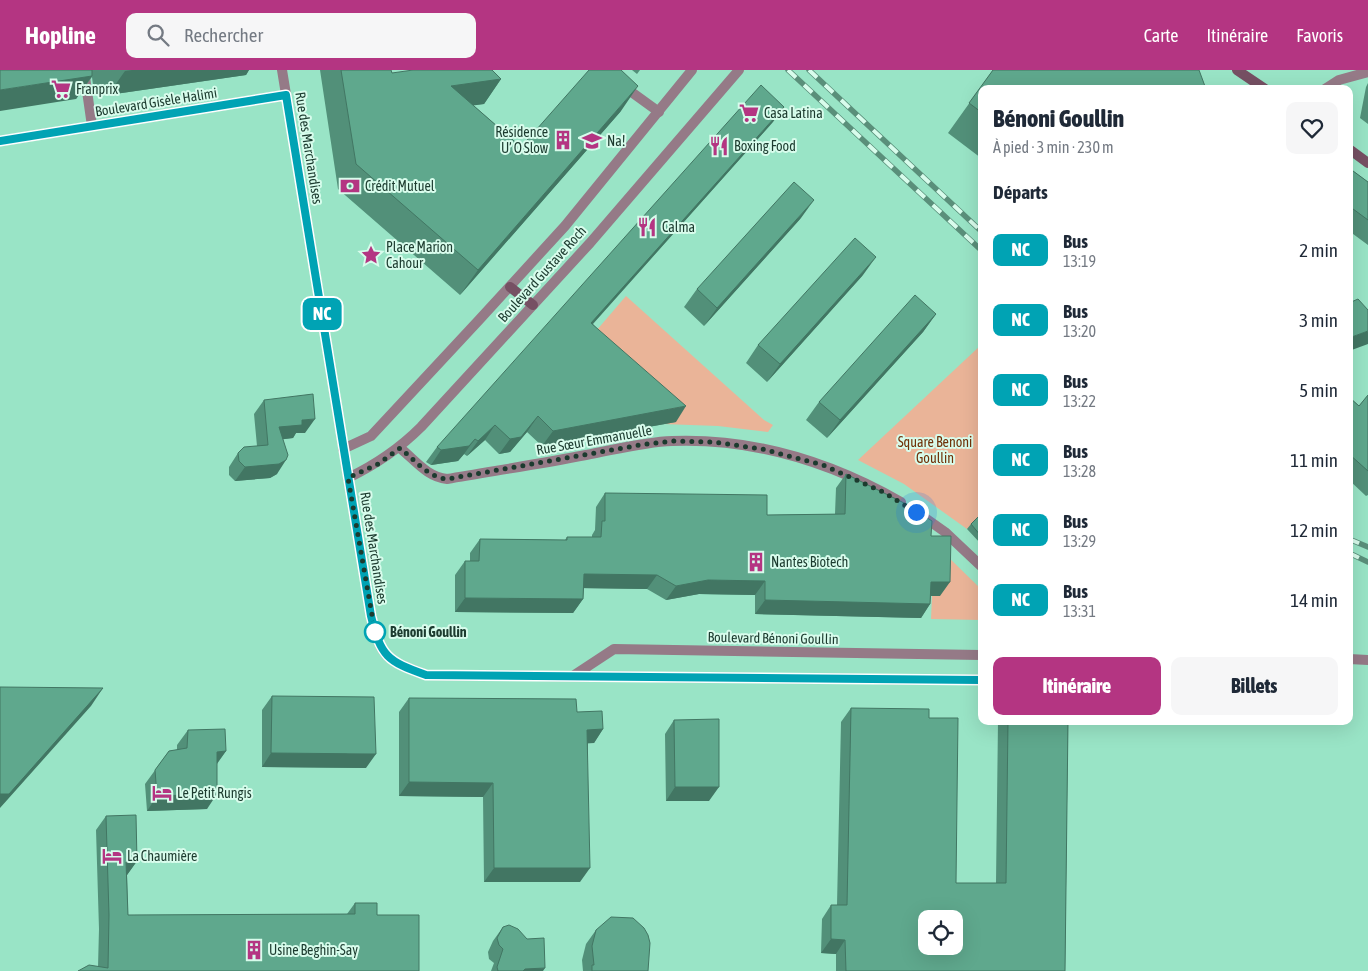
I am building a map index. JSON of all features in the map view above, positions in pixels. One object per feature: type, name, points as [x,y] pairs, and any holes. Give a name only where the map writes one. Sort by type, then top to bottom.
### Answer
[{"type":"main road","points":[[1237,70],[1259,85]]},
{"type":"main road","points":[[1353,152],[1368,163]]},
{"type":"main road","points":[[510,286],[533,305]]},
{"type":"street","points":[[84,70],[92,126]]},
{"type":"street","name":"Rue des Marchandises","points":[[282,70],[343,449],[371,616],[378,645],[396,664],[426,675],[574,676]]},
{"type":"street","points":[[601,70],[659,112]]},
{"type":"street","name":"Boulevard Gustave Roch","points":[[343,449],[371,436],[510,286],[565,226],[692,70]]},
{"type":"street","name":"Boulevard Gustave Roch","points":[[348,478],[378,464],[400,448],[533,305],[739,70]]},
{"type":"street","points":[[1331,85],[1339,80],[1368,72]]},
{"type":"street","name":"Boulevard Gisèle Halimi","points":[[0,141],[286,95]]},
{"type":"street","name":"Rue Sœur Emmanuelle","points":[[400,448],[423,469],[439,478],[447,479],[672,441],[756,448],[823,465],[883,492],[944,532],[978,563]]},
{"type":"street","name":"Boulevard Bénoni Goullin","points":[[574,676],[614,649],[978,655]]},
{"type":"street","points":[[1353,659],[1368,660]]},
{"type":"street","points":[[574,676],[978,680]]},
{"type":"green space","points":[[626,296],[764,420],[773,425],[768,432],[718,426],[663,424],[590,338]]},
{"type":"green space","name":"Square Benoni Goullin","points":[[978,348],[978,519],[967,529],[904,484],[858,460]]},
{"type":"green space","points":[[941,550],[978,586],[978,620],[931,619],[932,596]]},
{"type":"building","points":[[0,70],[92,70],[92,76],[0,90]]},
{"type":"building","points":[[341,70],[391,70],[392,73],[413,70],[492,70],[501,79],[451,86],[521,147],[589,70],[621,70],[638,86],[478,270],[356,164]]},
{"type":"building","points":[[993,70],[1199,70],[1205,85],[982,85]]},
{"type":"building","points":[[761,85],[784,107],[591,323],[686,406],[553,431],[538,416],[521,437],[510,439],[495,425],[478,441],[475,439],[469,446],[441,450],[437,447]]},
{"type":"building","points":[[978,91],[978,110],[969,103]]},
{"type":"building","points":[[1353,171],[1368,182],[1368,220],[1353,209]]},
{"type":"building","points":[[794,182],[814,200],[717,308],[697,289]]},
{"type":"building","points":[[855,238],[876,257],[780,364],[758,345]]},
{"type":"building","points":[[915,295],[936,314],[840,420],[819,402]]},
{"type":"building","points":[[1358,299],[1368,310],[1368,331],[1353,337],[1353,301]]},
{"type":"building","points":[[313,394],[315,419],[302,420],[302,425],[279,427],[288,455],[286,460],[279,464],[245,467],[239,461],[238,453],[244,447],[268,445],[264,400]]},
{"type":"building","points":[[1368,395],[1368,471],[1353,458],[1353,401],[1359,406]]},
{"type":"building","name":"Nantes Biotech","points":[[846,474],[904,503],[932,521],[931,536],[951,536],[950,582],[931,582],[930,604],[765,600],[765,581],[708,580],[676,586],[657,575],[584,574],[583,599],[465,598],[465,561],[479,561],[480,539],[567,540],[567,537],[601,537],[602,521],[605,521],[605,493],[767,495],[767,515],[845,514]]},
{"type":"building","points":[[978,517],[978,532],[971,524]]},
{"type":"building","points":[[0,687],[103,688],[9,794],[0,794]]},
{"type":"building","points":[[272,696],[374,697],[376,754],[271,753]]},
{"type":"building","points":[[409,698],[576,699],[577,712],[602,711],[603,729],[587,730],[590,868],[494,868],[493,783],[409,782]]},
{"type":"building","points":[[851,708],[929,709],[929,718],[958,718],[956,883],[1006,883],[1008,725],[1068,725],[1065,971],[846,971],[845,940],[831,939],[831,905],[847,905]]},
{"type":"building","points":[[719,719],[719,787],[675,787],[674,720]]},
{"type":"building","points":[[225,729],[226,751],[217,752],[217,794],[157,796],[155,770],[169,751],[187,748],[188,730]]},
{"type":"building","name":"Usine Beghin-Say","points":[[136,815],[137,861],[126,862],[128,915],[355,914],[355,903],[377,903],[377,915],[419,915],[419,971],[78,971],[89,965],[108,968],[109,915],[106,816]]},
{"type":"building","points":[[611,917],[633,918],[644,928],[650,943],[648,971],[592,971],[592,965],[594,965],[592,946],[596,930]]},
{"type":"building","points":[[509,925],[518,929],[527,939],[544,938],[545,968],[525,969],[523,971],[498,971],[497,967],[503,949],[499,945],[497,938],[503,927]]},
{"type":"railway","points":[[788,70],[978,247]]},
{"type":"railway","points":[[809,70],[978,228]]},
{"type":"railway","points":[[1353,541],[1368,547]]},
{"type":"railway","points":[[1353,555],[1368,562]]},
{"type":"bus line","name":"NC","points":[[0,141],[286,95],[371,616],[378,645],[396,664],[426,675],[978,680]]},
{"type":"place","name":"Franprix","points":[[61,89]]},
{"type":"place","name":"Casa Latina","points":[[749,113]]},
{"type":"place","name":"Résidence U’ O Slow","points":[[563,140]]},
{"type":"place","name":"Na!","points":[[592,141]]},
{"type":"place","name":"Boxing Food","points":[[719,146]]},
{"type":"place","name":"Crédit Mutuel","points":[[350,186]]},
{"type":"place","name":"Calma","points":[[647,227]]},
{"type":"place","name":"Place Marion Cahour","points":[[371,255]]},
{"type":"place","name":"Nantes Biotech","points":[[756,562]]},
{"type":"place","name":"Bénoni Goullin","points":[[375,632]]},
{"type":"place","name":"Le Petit Rungis","points":[[162,793]]},
{"type":"place","name":"La Chaumière","points":[[112,856]]},
{"type":"place","name":"Usine Beghin-Say","points":[[254,950]]},
{"type":"route","points":[[375,632],[348,478],[378,464],[400,448],[423,469],[439,478],[447,479],[672,441],[713,442],[748,446],[789,454],[854,477],[916,512]]}]
